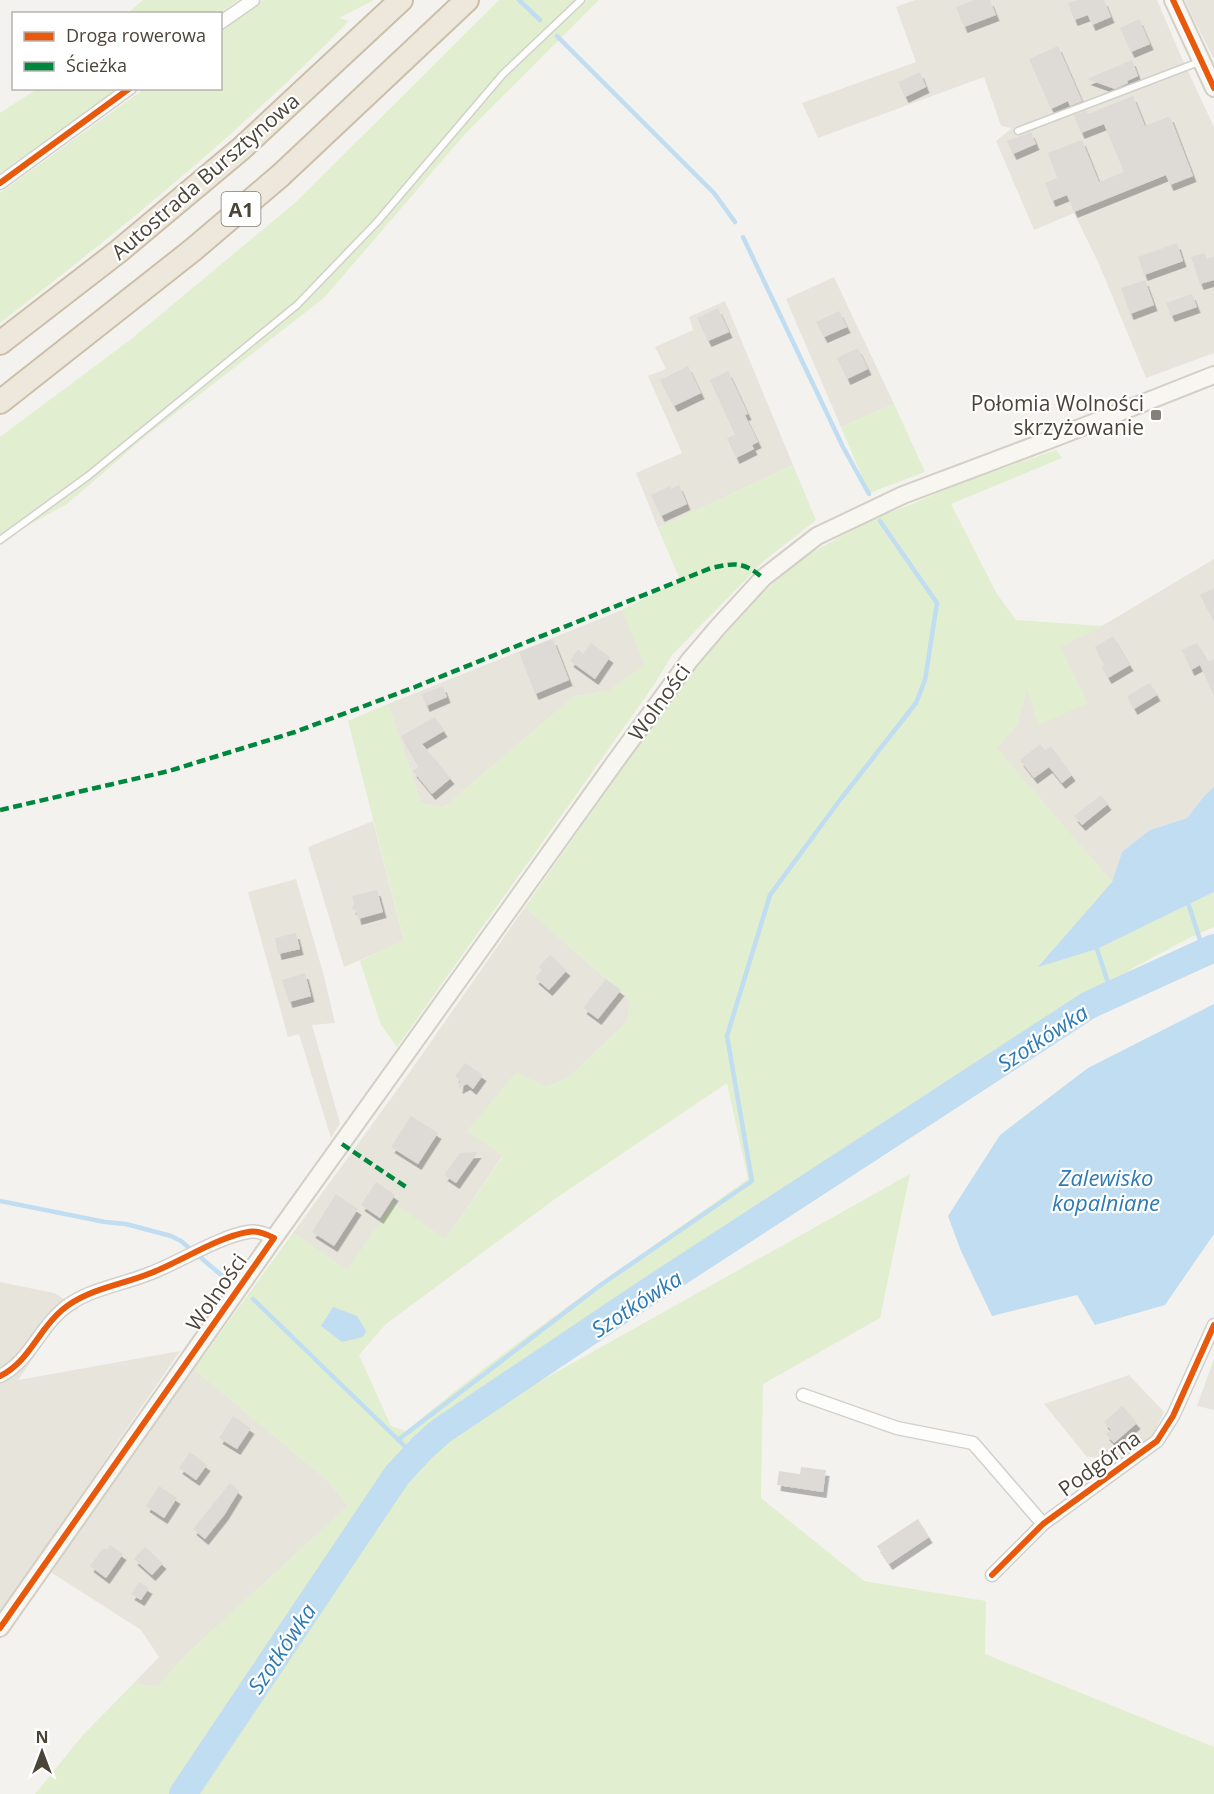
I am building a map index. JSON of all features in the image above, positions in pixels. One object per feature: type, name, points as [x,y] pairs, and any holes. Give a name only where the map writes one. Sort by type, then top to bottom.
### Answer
[{"type":"highway","name":"Autostrada Bursztynowa","points":[[0,343],[119,251],[242,148],[401,0]]},
{"type":"highway","name":"A1","points":[[0,402],[195,249],[280,175],[467,0]]},
{"type":"main road","points":[[1173,0],[1214,88]]},
{"type":"main road","name":"Wolności","points":[[0,1628],[269,1235],[689,661],[763,578],[818,536],[903,495],[1214,375]]},
{"type":"street","points":[[222,22],[253,0]]},
{"type":"street","points":[[0,183],[127,90]]},
{"type":"street","name":"Wolności","points":[[0,1376],[18,1365],[46,1326],[70,1303],[152,1273],[201,1250],[251,1231],[269,1235]]},
{"type":"street","name":"Podgórna","points":[[992,1575],[1043,1524],[1157,1441],[1173,1416],[1214,1325]]},
{"type":"street","points":[[803,1395],[897,1428],[973,1443],[1043,1524]]},
{"type":"lane","points":[[0,540],[88,476],[297,305],[377,222],[503,74],[581,0]]},
{"type":"lane","points":[[1018,131],[1202,61]]},
{"type":"shaded area","points":[[915,0],[1157,0],[1214,127],[1214,353],[1146,378],[1099,264],[1074,213],[1034,230],[996,141],[1012,128],[1001,126],[984,77],[818,138],[802,103],[916,62],[896,7]]},
{"type":"shaded area","points":[[1185,0],[1214,0],[1214,59],[1192,16]]},
{"type":"shaded area","points":[[834,277],[894,404],[841,427],[786,299]]},
{"type":"shaded area","points":[[725,301],[793,465],[658,528],[636,473],[682,453],[648,376],[666,369],[655,347],[693,330],[689,317]]},
{"type":"shaded area","points":[[1214,559],[1214,787],[1187,818],[1150,830],[1122,852],[1112,882],[996,748],[1017,725],[1027,687],[1059,647],[1102,626]]},
{"type":"shaded area","points":[[622,610],[645,664],[609,691],[575,696],[443,808],[421,803],[388,704]]},
{"type":"shaded area","points":[[373,821],[404,941],[344,967],[308,847]]},
{"type":"shaded area","points":[[296,879],[335,1023],[312,1025],[340,1123],[331,1138],[299,1034],[288,1037],[248,892]]},
{"type":"shaded area","points":[[525,907],[631,1001],[627,1022],[569,1077],[467,1131],[503,1155],[446,1239],[347,1270],[293,1233],[400,1086]]},
{"type":"shaded area","points":[[0,1282],[54,1293],[79,1308],[59,1320],[18,1380],[180,1351],[0,1613]]},
{"type":"shaded area","points":[[1214,1359],[1214,1410],[1197,1406]]},
{"type":"shaded area","points":[[194,1369],[327,1480],[348,1506],[187,1654],[157,1687],[134,1683],[159,1657],[141,1630],[49,1571]]},
{"type":"shaded area","points":[[1129,1375],[1164,1412],[1152,1437],[1117,1464],[1113,1458],[1087,1457],[1044,1404]]},
{"type":"green space","points":[[143,0],[238,0],[221,12],[129,12]]},
{"type":"green space","points":[[263,0],[374,0],[339,18],[349,21],[224,140],[91,252],[0,323],[0,193],[143,90],[222,90],[222,31]]},
{"type":"green space","points":[[499,0],[599,0],[465,134],[324,298],[146,436],[67,504],[0,541],[0,437],[130,340],[296,202]]},
{"type":"green space","points":[[35,90],[118,90],[0,173],[0,113]]},
{"type":"green space","points":[[894,404],[925,472],[869,493],[841,427]]},
{"type":"green space","points":[[1056,450],[1062,458],[951,504],[997,594],[1016,620],[1102,626],[1060,647],[1088,703],[1038,725],[1027,688],[1017,725],[997,748],[1112,882],[1039,966],[1097,949],[1214,892],[1214,927],[1135,967],[919,1099],[704,1249],[424,1438],[364,1510],[173,1794],[35,1794],[83,1735],[134,1683],[157,1687],[187,1654],[348,1506],[327,1480],[194,1369],[293,1233],[347,1270],[393,1203],[446,1239],[503,1156],[467,1131],[516,1072],[547,1087],[569,1077],[627,1022],[631,1001],[525,907],[685,679],[762,593],[801,559],[872,519],[960,483]],"holes":[[[727,1083],[748,1179],[531,1333],[406,1431],[391,1426],[359,1355],[386,1324],[555,1199]]]},
{"type":"green space","points":[[793,465],[816,520],[765,560],[672,655],[654,685],[397,1047],[381,1025],[360,961],[404,940],[348,721],[388,704],[421,803],[443,808],[575,696],[609,691],[644,664],[622,610],[680,580],[658,528]]},
{"type":"green space","points":[[910,1174],[880,1318],[763,1384],[761,1498],[864,1581],[986,1601],[985,1654],[1214,1747],[1214,1794],[199,1794],[228,1744],[377,1515],[420,1463],[469,1421]]},
{"type":"water","points":[[1214,787],[1214,892],[1097,949],[1038,967],[1112,882],[1122,852],[1150,830],[1187,818]]},
{"type":"water","name":"Zalewisko kopalniane","points":[[1214,1004],[1214,1234],[1165,1305],[1095,1325],[1077,1295],[992,1316],[961,1251],[948,1216],[1000,1135],[1088,1068]]},
{"type":"water","points":[[333,1307],[357,1316],[366,1331],[363,1337],[342,1342],[321,1326]]},
{"type":"building","points":[[974,0],[990,0],[996,15],[964,27],[956,7]]},
{"type":"building","points":[[1077,0],[1104,0],[1111,17],[1092,25],[1088,15],[1074,20],[1068,3]]},
{"type":"building","points":[[1139,19],[1150,44],[1131,52],[1120,28]]},
{"type":"building","points":[[1058,46],[1082,101],[1070,106],[1068,101],[1051,109],[1029,59]]},
{"type":"building","points":[[1132,60],[1138,76],[1115,89],[1087,79]]},
{"type":"building","points":[[920,72],[926,87],[905,97],[898,82]]},
{"type":"building","points":[[1133,96],[1145,126],[1170,116],[1193,176],[1170,185],[1166,175],[1074,212],[1067,195],[1052,201],[1045,183],[1057,178],[1048,153],[1082,140],[1099,182],[1124,172],[1104,124],[1081,133],[1074,115],[1086,111],[1088,114]]},
{"type":"building","points":[[1031,132],[1036,144],[1013,154],[1007,141]]},
{"type":"building","points":[[1177,243],[1183,261],[1144,275],[1138,257]]},
{"type":"building","points":[[1205,253],[1207,259],[1214,256],[1214,280],[1200,284],[1191,257]]},
{"type":"building","points":[[1145,280],[1154,305],[1130,314],[1121,288]]},
{"type":"building","points":[[1192,294],[1197,307],[1171,316],[1166,303]]},
{"type":"building","points":[[718,308],[729,332],[708,341],[697,318]]},
{"type":"building","points":[[839,311],[847,327],[824,337],[816,322]]},
{"type":"building","points":[[858,348],[868,369],[847,379],[837,358]]},
{"type":"building","points":[[688,366],[701,393],[674,406],[660,380]]},
{"type":"building","points":[[728,371],[758,442],[752,445],[754,449],[736,458],[727,438],[735,435],[710,380]]},
{"type":"building","points":[[679,485],[687,504],[661,516],[651,495],[670,486],[671,489]]},
{"type":"building","points":[[1214,588],[1214,621],[1200,595]]},
{"type":"building","points":[[1113,636],[1130,665],[1108,678],[1102,667],[1105,665],[1095,647]]},
{"type":"building","points":[[553,639],[569,680],[535,694],[519,652]]},
{"type":"building","points":[[591,643],[610,657],[595,679],[570,661],[578,649],[583,654]]},
{"type":"building","points":[[1197,643],[1208,662],[1214,659],[1214,696],[1200,665],[1191,670],[1182,650]]},
{"type":"building","points":[[1150,683],[1157,695],[1134,709],[1127,696]]},
{"type":"building","points":[[443,686],[447,697],[426,706],[422,694]]},
{"type":"building","points":[[435,717],[444,731],[422,744],[451,778],[432,794],[413,771],[419,766],[401,736]]},
{"type":"building","points":[[1040,744],[1045,750],[1051,746],[1072,775],[1062,783],[1049,767],[1034,778],[1020,760]]},
{"type":"building","points":[[1101,795],[1108,804],[1082,825],[1074,816]]},
{"type":"building","points":[[377,890],[383,912],[358,919],[356,911],[352,908],[354,904],[352,896]]},
{"type":"building","points":[[296,933],[300,949],[278,954],[275,938]]},
{"type":"building","points":[[550,955],[567,970],[549,990],[535,978],[542,970],[539,967]]},
{"type":"building","points":[[305,973],[311,996],[289,1002],[282,980]]},
{"type":"building","points":[[606,979],[621,990],[598,1019],[583,1008]]},
{"type":"building","points":[[465,1063],[483,1075],[473,1089],[467,1084],[459,1088],[460,1080],[455,1076]]},
{"type":"building","points":[[411,1116],[438,1133],[418,1164],[391,1147]]},
{"type":"building","points":[[478,1152],[456,1183],[444,1175],[460,1153]]},
{"type":"building","points":[[376,1182],[395,1195],[380,1218],[361,1205]]},
{"type":"building","points":[[336,1194],[358,1209],[334,1246],[312,1232]]},
{"type":"building","points":[[1122,1406],[1137,1423],[1114,1443],[1106,1434],[1111,1430],[1104,1422]]},
{"type":"building","points":[[233,1416],[251,1428],[237,1449],[219,1438]]},
{"type":"building","points":[[190,1452],[207,1465],[196,1480],[179,1468]]},
{"type":"building","points":[[801,1467],[826,1470],[823,1492],[777,1485],[779,1471],[800,1474]]},
{"type":"building","points":[[230,1483],[239,1491],[225,1514],[205,1539],[193,1529]]},
{"type":"building","points":[[159,1486],[177,1498],[164,1518],[146,1506]]},
{"type":"building","points":[[918,1519],[929,1537],[889,1564],[877,1546]]},
{"type":"building","points":[[110,1545],[123,1554],[106,1578],[90,1566],[103,1548],[107,1550]]},
{"type":"building","points":[[145,1547],[163,1563],[152,1575],[134,1559]]},
{"type":"building","points":[[139,1582],[149,1588],[141,1600],[131,1594]]},
{"type":"waterway","points":[[519,0],[540,20]]},
{"type":"waterway","points":[[557,36],[714,193],[735,222]]},
{"type":"waterway","points":[[743,237],[843,447],[869,494]]},
{"type":"waterway","points":[[398,1440],[602,1284],[752,1181],[727,1036],[770,895],[916,703],[925,680],[937,603],[880,521]]},
{"type":"waterway","points":[[1187,900],[1204,952]]},
{"type":"waterway","name":"Szotkówka","points":[[183,1794],[397,1475],[441,1431],[645,1294],[1089,1005],[1214,948]]},
{"type":"waterway","points":[[1097,949],[1112,995]]},
{"type":"waterway","points":[[0,1201],[105,1222],[126,1224],[171,1236],[181,1241],[226,1279]]},
{"type":"waterway","points":[[253,1299],[415,1456]]},
{"type":"marked path","points":[[0,810],[169,771],[295,732],[415,687],[711,568],[726,565],[744,566],[763,578]]},
{"type":"marked path","points":[[342,1144],[406,1187]]},
{"type":"cycle path","points":[[1173,0],[1214,88]]},
{"type":"cycle path","points":[[0,183],[127,90]]},
{"type":"cycle path","points":[[0,1376],[19,1363],[62,1310],[82,1297],[151,1273],[236,1235],[255,1232],[274,1238],[0,1628]]},
{"type":"cycle path","points":[[992,1575],[1043,1524],[1157,1441],[1173,1416],[1214,1325]]},
{"type":"place","name":"Połomia Wolności skrzyżowanie","points":[[1156,415]]}]
